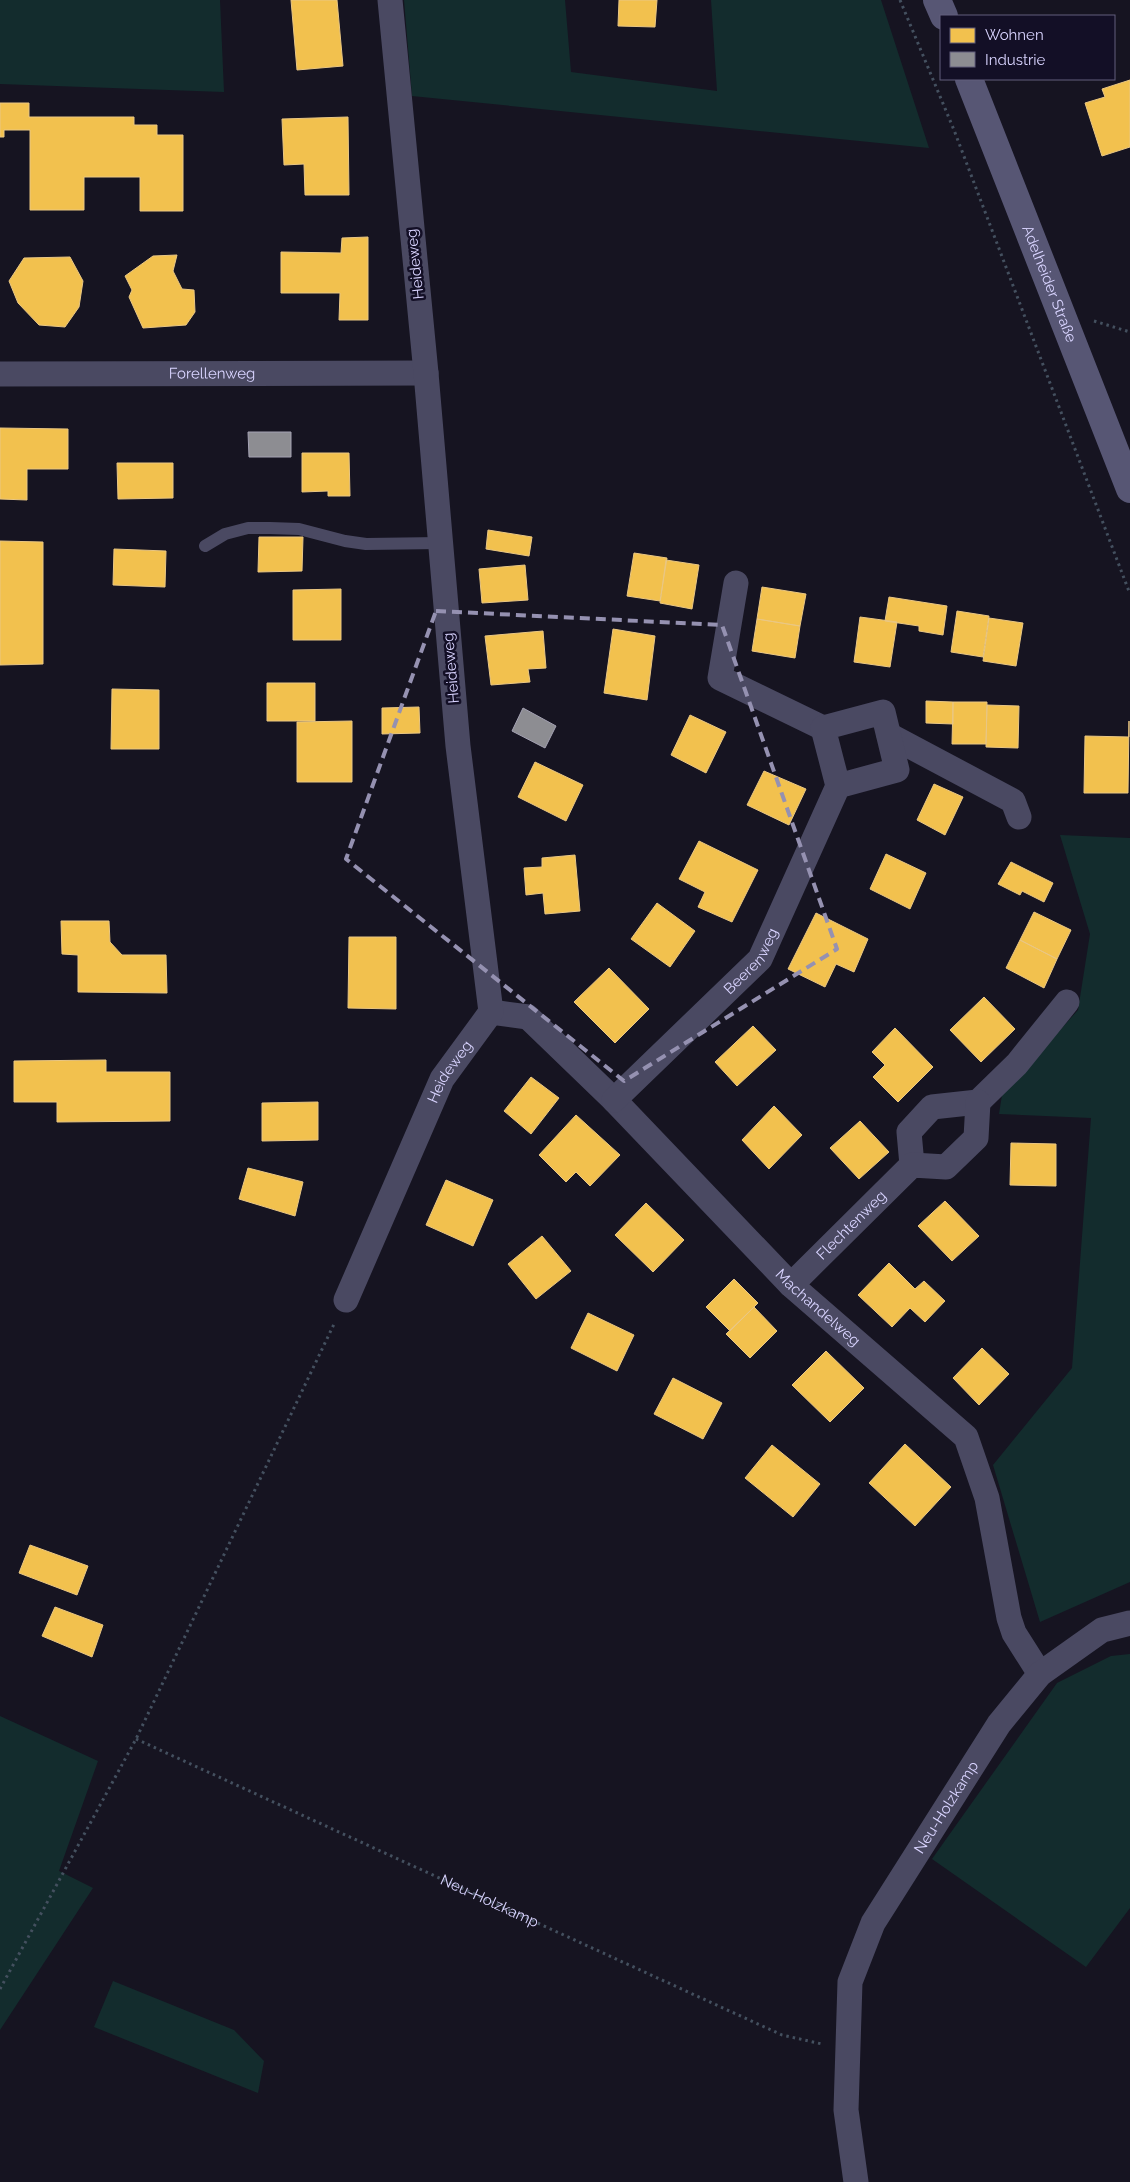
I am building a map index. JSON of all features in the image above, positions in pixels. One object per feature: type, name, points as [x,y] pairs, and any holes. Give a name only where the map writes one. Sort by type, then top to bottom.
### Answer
[{"type":"street","name":"Heideweg","points":[[346,1300],[442,1079],[491,1012],[458,746],[426,373],[390,0]]},
{"type":"street","points":[[937,0],[944,15]]},
{"type":"street","name":"Adelheider Straße","points":[[969,80],[1130,489]]},
{"type":"street","name":"Forellenweg","points":[[0,374],[426,373]]},
{"type":"street","points":[[736,583],[720,678],[823,728],[883,712],[898,770],[838,786],[823,728]]},
{"type":"street","points":[[888,736],[1013,801],[1019,817]]},
{"type":"street","name":"Beerenweg","points":[[614,1100],[760,959],[838,786]]},
{"type":"street","points":[[978,1102],[976,1138],[946,1167],[912,1165],[909,1132],[932,1107],[978,1102],[1017,1064],[1067,1002]]},
{"type":"street","name":"Machandelweg","points":[[491,1012],[528,1017],[614,1100],[792,1285],[966,1437],[988,1498],[1009,1618],[1014,1633],[1040,1674]]},
{"type":"street","name":"Flechtenweg","points":[[792,1285],[912,1165]]},
{"type":"street","name":"Neu-Holzkamp","points":[[856,2182],[846,2110],[850,1982],[873,1923],[999,1724],[1040,1674],[1102,1630],[1130,1623]]},
{"type":"lane","points":[[205,546],[225,534],[248,528],[299,528],[345,541],[366,544],[440,543]]},
{"type":"path","points":[[900,0],[954,130],[1130,594]]},
{"type":"path","points":[[0,1989],[136,1739],[346,1300]]},
{"type":"path","name":"Neu-Holzkamp","points":[[136,1739],[782,2035],[847,2050]]},
{"type":"highlighted area","points":[[436,611],[722,625],[837,949],[624,1081],[346,859]]},
{"type":"green space","points":[[0,0],[220,0],[224,92],[0,84]]},
{"type":"green space","points":[[404,0],[565,0],[571,72],[717,91],[711,0],[881,0],[929,148],[412,96]]},
{"type":"green space","points":[[1060,835],[1130,838],[1130,1582],[1040,1622],[993,1465],[1072,1368],[1091,1118],[999,1114],[1002,1095],[1078,1010],[1090,934]]},
{"type":"green space","points":[[1130,1654],[1130,1908],[1086,1967],[932,1859],[1057,1683],[1111,1656]]},
{"type":"green space","points":[[0,1716],[98,1761],[59,1871],[93,1888],[0,2030]]},
{"type":"green space","points":[[113,1981],[234,2030],[264,2061],[258,2093],[94,2027]]},
{"type":"building: Wohnen","points":[[291,0],[337,0],[343,66],[297,70]]},
{"type":"building: Wohnen","points":[[619,0],[657,0],[655,27],[618,26]]},
{"type":"building: Wohnen","points":[[1130,80],[1130,147],[1102,156],[1085,103],[1105,97],[1102,89]]},
{"type":"building: Wohnen","points":[[0,103],[29,103],[29,117],[134,117],[134,125],[157,125],[157,135],[183,135],[183,211],[140,211],[140,177],[84,177],[84,210],[30,210],[30,130],[4,130],[4,137],[0,137]]},
{"type":"building: Wohnen","points":[[348,117],[349,195],[305,195],[304,164],[284,165],[282,119]]},
{"type":"building: Wohnen","points":[[368,237],[368,320],[339,320],[340,293],[281,293],[281,252],[341,253],[342,238]]},
{"type":"building: Wohnen","points":[[177,255],[173,271],[182,289],[194,290],[195,312],[186,325],[143,328],[129,297],[132,290],[125,276],[153,256]]},
{"type":"building: Wohnen","points":[[70,257],[83,281],[79,307],[65,327],[39,325],[18,303],[9,281],[24,258]]},
{"type":"building: Wohnen","points":[[0,428],[68,429],[68,469],[27,469],[27,500],[0,499]]},
{"type":"building: Wohnen","points":[[302,453],[349,453],[350,496],[328,496],[328,491],[302,492]]},
{"type":"building: Wohnen","points":[[117,463],[173,463],[173,498],[118,499]]},
{"type":"building: Wohnen","points":[[488,530],[532,537],[529,556],[486,549]]},
{"type":"building: Wohnen","points":[[259,537],[303,537],[302,571],[258,572]]},
{"type":"building: Wohnen","points":[[0,541],[43,542],[43,664],[0,665]]},
{"type":"building: Wohnen","points":[[114,549],[166,551],[165,587],[113,585]]},
{"type":"building: Wohnen","points":[[634,553],[667,558],[660,601],[627,596]]},
{"type":"building: Wohnen","points":[[666,560],[699,565],[692,609],[660,603]]},
{"type":"building: Wohnen","points":[[525,565],[528,600],[482,603],[479,569]]},
{"type":"building: Wohnen","points":[[762,587],[806,594],[800,626],[757,619]]},
{"type":"building: Wohnen","points":[[341,589],[341,640],[293,640],[293,590]]},
{"type":"building: Wohnen","points":[[889,597],[947,606],[943,635],[919,631],[919,626],[885,621]]},
{"type":"building: Wohnen","points":[[957,611],[989,616],[983,657],[951,652]]},
{"type":"building: Wohnen","points":[[860,617],[897,622],[890,667],[854,662]]},
{"type":"building: Wohnen","points":[[989,618],[1023,623],[1016,666],[983,661]]},
{"type":"building: Wohnen","points":[[757,619],[800,626],[795,658],[752,651]]},
{"type":"building: Wohnen","points":[[613,629],[655,636],[647,700],[604,693]]},
{"type":"building: Wohnen","points":[[543,631],[546,668],[528,669],[530,682],[491,685],[485,636]]},
{"type":"building: Wohnen","points":[[267,683],[315,683],[315,721],[267,721]]},
{"type":"building: Wohnen","points":[[112,689],[159,690],[159,749],[111,749]]},
{"type":"building: Wohnen","points":[[926,701],[953,702],[953,724],[926,723]]},
{"type":"building: Wohnen","points":[[953,702],[987,702],[986,744],[952,744]]},
{"type":"building: Wohnen","points":[[987,705],[1019,706],[1018,748],[986,747]]},
{"type":"building: Wohnen","points":[[419,707],[420,733],[382,734],[382,708]]},
{"type":"building: Wohnen","points":[[690,715],[726,732],[706,773],[671,755]]},
{"type":"building: Wohnen","points":[[352,721],[352,782],[297,782],[297,722]]},
{"type":"building: Wohnen","points":[[1085,736],[1129,737],[1128,793],[1084,793]]},
{"type":"building: Wohnen","points":[[535,762],[583,785],[566,821],[518,797]]},
{"type":"building: Wohnen","points":[[764,771],[806,789],[789,825],[747,805]]},
{"type":"building: Wohnen","points":[[934,784],[963,797],[945,835],[917,820]]},
{"type":"building: Wohnen","points":[[699,841],[758,870],[732,922],[698,907],[705,892],[679,879]]},
{"type":"building: Wohnen","points":[[886,854],[926,873],[910,909],[870,889]]},
{"type":"building: Wohnen","points":[[575,855],[580,911],[545,914],[543,893],[526,895],[524,868],[542,867],[542,858]]},
{"type":"building: Wohnen","points":[[1011,862],[1053,883],[1044,902],[1022,891],[1020,895],[998,884]]},
{"type":"building: Wohnen","points":[[657,903],[695,931],[670,967],[631,939]]},
{"type":"building: Wohnen","points":[[1034,912],[1071,930],[1057,959],[1020,940]]},
{"type":"building: Wohnen","points":[[816,913],[868,939],[854,972],[836,964],[825,987],[788,969]]},
{"type":"building: Wohnen","points":[[61,921],[109,921],[110,942],[122,955],[166,955],[167,993],[78,992],[78,955],[62,954]]},
{"type":"building: Wohnen","points":[[349,937],[396,937],[396,1009],[348,1008]]},
{"type":"building: Wohnen","points":[[1020,940],[1057,959],[1044,988],[1006,968]]},
{"type":"building: Wohnen","points":[[609,968],[649,1009],[615,1043],[574,1002]]},
{"type":"building: Wohnen","points":[[984,997],[1015,1029],[981,1062],[950,1030]]},
{"type":"building: Wohnen","points":[[753,1026],[776,1050],[737,1086],[715,1062]]},
{"type":"building: Wohnen","points":[[895,1028],[933,1067],[898,1102],[873,1077],[885,1065],[872,1052]]},
{"type":"building: Wohnen","points":[[106,1060],[106,1072],[170,1072],[170,1121],[57,1122],[57,1102],[14,1102],[14,1061]]},
{"type":"building: Wohnen","points":[[531,1077],[559,1098],[531,1134],[504,1111]]},
{"type":"building: Wohnen","points":[[318,1102],[318,1140],[262,1141],[262,1103]]},
{"type":"building: Wohnen","points":[[774,1106],[802,1135],[769,1169],[742,1140]]},
{"type":"building: Wohnen","points":[[576,1115],[620,1155],[590,1186],[576,1172],[566,1182],[539,1155]]},
{"type":"building: Wohnen","points":[[860,1121],[889,1152],[859,1179],[830,1148]]},
{"type":"building: Wohnen","points":[[1011,1143],[1056,1144],[1056,1186],[1010,1185]]},
{"type":"building: Wohnen","points":[[248,1168],[303,1182],[295,1216],[239,1199]]},
{"type":"building: Wohnen","points":[[446,1180],[493,1200],[473,1246],[426,1225]]},
{"type":"building: Wohnen","points":[[945,1201],[979,1236],[952,1261],[918,1226]]},
{"type":"building: Wohnen","points":[[646,1203],[684,1240],[653,1272],[615,1235]]},
{"type":"building: Wohnen","points":[[542,1236],[571,1271],[536,1299],[508,1264]]},
{"type":"building: Wohnen","points":[[889,1263],[915,1289],[924,1281],[945,1301],[925,1322],[910,1308],[892,1327],[858,1295]]},
{"type":"building: Wohnen","points":[[734,1279],[758,1303],[730,1331],[706,1307]]},
{"type":"building: Wohnen","points":[[754,1307],[777,1331],[750,1358],[726,1334]]},
{"type":"building: Wohnen","points":[[588,1313],[634,1335],[617,1371],[571,1348]]},
{"type":"building: Wohnen","points":[[982,1348],[1009,1374],[979,1405],[953,1378]]},
{"type":"building: Wohnen","points":[[826,1351],[864,1388],[830,1422],[792,1385]]},
{"type":"building: Wohnen","points":[[673,1378],[722,1403],[703,1439],[654,1414]]},
{"type":"building: Wohnen","points":[[905,1444],[951,1487],[915,1526],[869,1483]]},
{"type":"building: Wohnen","points":[[772,1445],[820,1484],[793,1517],[745,1478]]},
{"type":"building: Wohnen","points":[[30,1545],[88,1566],[77,1595],[19,1573]]},
{"type":"building: Wohnen","points":[[55,1607],[103,1625],[92,1657],[42,1636]]},
{"type":"building: Industrie","points":[[248,432],[291,432],[291,457],[249,457]]},
{"type":"building: Industrie","points":[[523,708],[556,726],[545,748],[512,731]]}]
